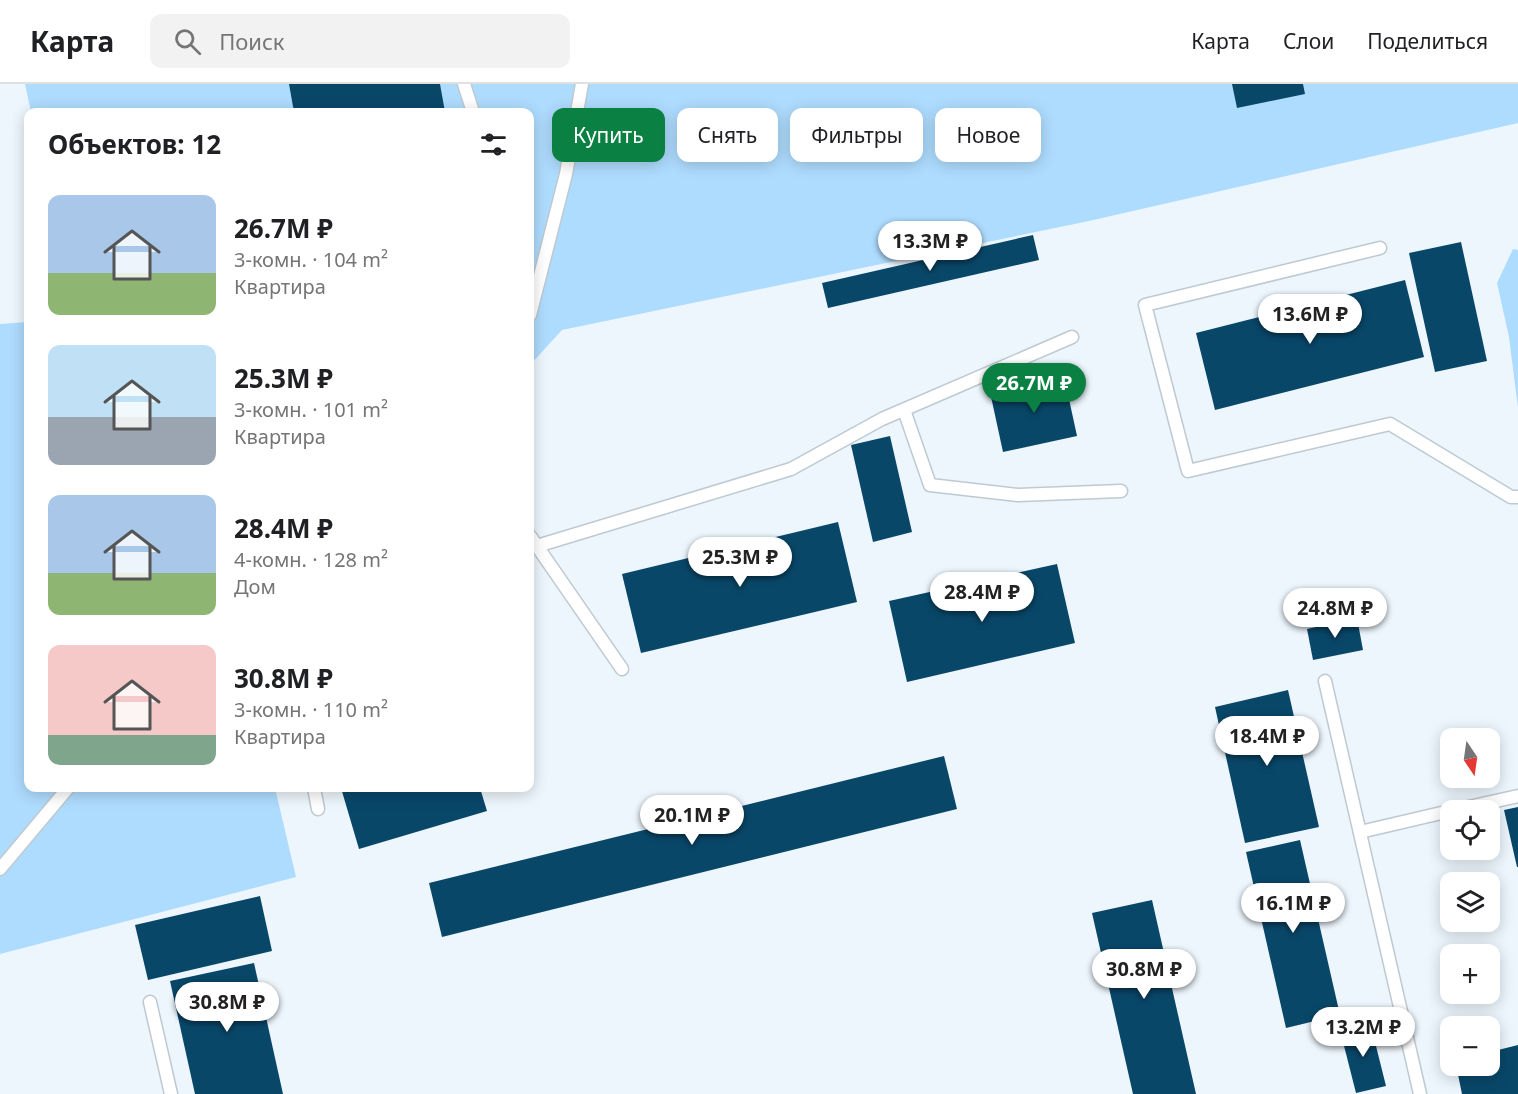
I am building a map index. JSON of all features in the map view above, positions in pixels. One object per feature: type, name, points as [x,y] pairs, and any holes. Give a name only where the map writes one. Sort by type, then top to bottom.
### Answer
[{"type":"lane","points":[[464,84],[472,108]]},
{"type":"lane","points":[[534,299],[566,174],[582,84]]},
{"type":"lane","points":[[1380,248],[1145,305],[1188,471],[1390,424],[1511,497],[1518,496]]},
{"type":"lane","points":[[534,541],[791,469],[904,410],[1072,337]]},
{"type":"lane","points":[[904,410],[930,485],[1018,495],[1121,492]]},
{"type":"lane","points":[[534,542],[622,669]]},
{"type":"lane","points":[[1325,681],[1420,1094]]},
{"type":"lane","points":[[0,869],[65,792]]},
{"type":"lane","points":[[315,792],[318,808]]},
{"type":"lane","points":[[1500,800],[1518,796]]},
{"type":"lane","points":[[1360,832],[1440,813]]},
{"type":"lane","points":[[150,1002],[171,1094]]},
{"type":"shaded area","points":[[25,84],[1518,84],[1518,123],[1089,221],[562,330],[534,361],[534,108],[30,108]]},
{"type":"shaded area","points":[[1513,249],[1518,250],[1518,408],[1509,337],[1497,283]]},
{"type":"shaded area","points":[[24,322],[24,792],[276,792],[296,877],[0,954],[0,324]]},
{"type":"building","points":[[289,84],[440,84],[444,108],[293,108]]},
{"type":"building","points":[[1232,84],[1303,84],[1305,94],[1237,108]]},
{"type":"building","points":[[1033,235],[1039,260],[828,308],[822,283]]},
{"type":"building","points":[[1461,242],[1487,361],[1435,372],[1409,253]]},
{"type":"building","points":[[1405,280],[1424,357],[1215,410],[1196,333]]},
{"type":"building","points":[[1064,376],[1077,436],[1003,452],[990,392]]},
{"type":"building","points":[[890,436],[912,532],[873,542],[851,445]]},
{"type":"building","points":[[838,522],[857,602],[641,653],[622,574]]},
{"type":"building","points":[[1057,564],[1075,643],[907,682],[889,601]]},
{"type":"building","points":[[1357,618],[1363,650],[1313,660],[1307,629]]},
{"type":"building","points":[[1288,690],[1319,827],[1245,843],[1215,707]]},
{"type":"building","points":[[944,756],[957,809],[442,937],[429,883]]},
{"type":"building","points":[[342,792],[481,792],[487,811],[359,849]]},
{"type":"building","points":[[1518,807],[1518,867],[1517,867],[1504,810]]},
{"type":"building","points":[[1300,840],[1340,1015],[1286,1028],[1246,852]]},
{"type":"building","points":[[260,896],[272,951],[148,980],[135,925]]},
{"type":"building","points":[[1152,900],[1196,1094],[1133,1094],[1092,913]]},
{"type":"building","points":[[254,963],[283,1094],[195,1094],[170,981]]},
{"type":"building","points":[[1370,1022],[1386,1086],[1356,1093],[1340,1030]]},
{"type":"building","points":[[1518,1045],[1518,1094],[1462,1094],[1458,1076],[1500,1076],[1500,1050]]}]
